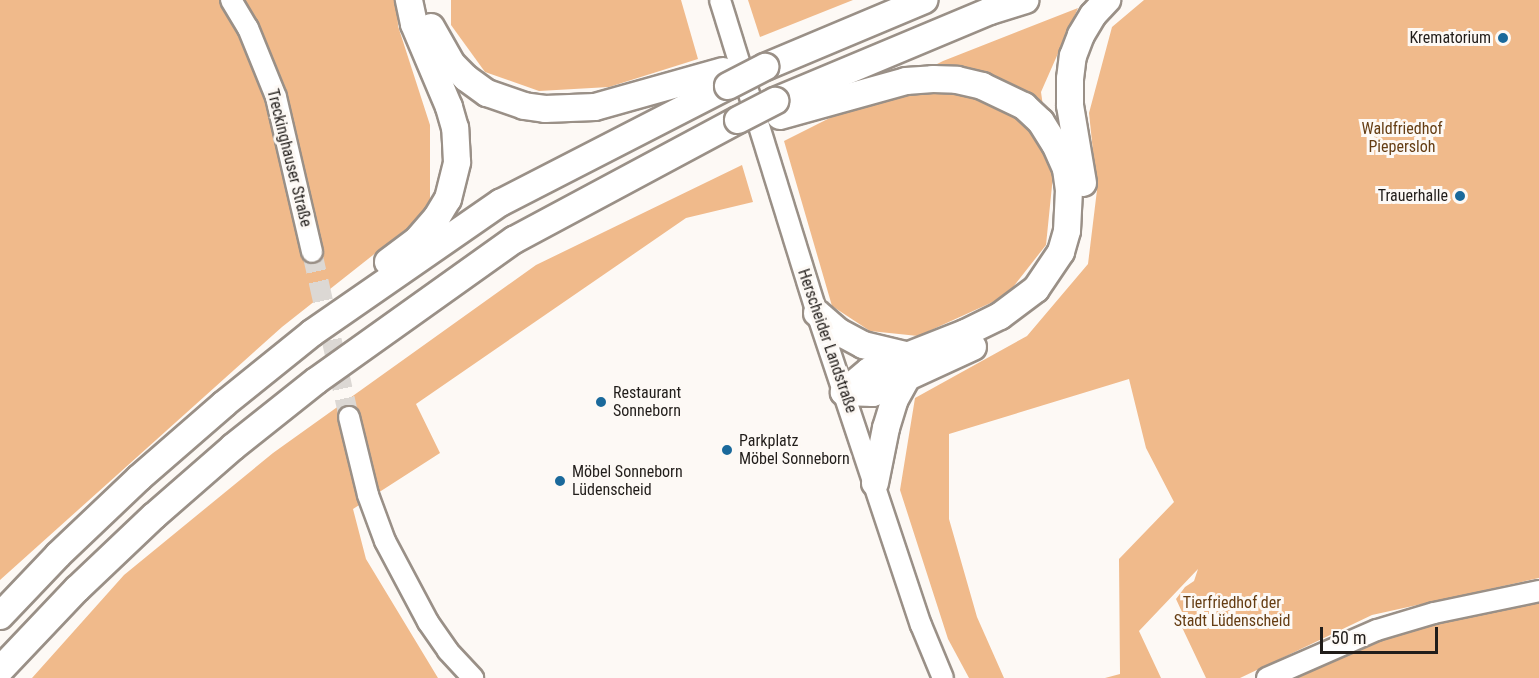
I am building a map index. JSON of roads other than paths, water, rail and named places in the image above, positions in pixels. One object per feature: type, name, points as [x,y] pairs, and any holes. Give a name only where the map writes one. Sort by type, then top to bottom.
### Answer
[{"type":"highway","points":[[312,333],[361,284],[418,239],[437,218],[448,199],[454,180],[457,162],[455,128],[449,107],[414,24],[409,0]]},
{"type":"highway","points":[[424,0],[429,24],[452,64],[466,78],[487,93],[524,106],[554,110],[595,107],[726,78],[924,0]]},
{"type":"highway","points":[[0,670],[77,589],[154,516],[233,447],[316,381],[514,240],[609,187],[709,136],[778,109],[978,16],[1026,0]]},
{"type":"highway","points":[[817,314],[839,332],[906,367],[1005,330],[1036,308],[1063,279],[1076,252],[1083,228],[1083,181],[1070,105],[1073,56],[1093,15],[1107,0]]},
{"type":"highway","points":[[0,616],[58,555],[139,478],[224,404],[312,333],[500,203],[726,78]]},
{"type":"highway","points":[[778,109],[906,81],[957,80],[990,89],[1024,106],[1041,122],[1055,144],[1066,169],[1069,212],[1067,231],[1061,252],[1036,289],[1000,316],[906,367],[873,393],[844,392]]},
{"type":"highway","points":[[875,483],[886,428],[906,367]]},
{"type":"main road","name":"Treckinghauser Straße","points":[[231,0],[248,28],[276,97],[312,252]]},
{"type":"main road","name":"Herscheider Landstraße","points":[[720,0],[817,314],[921,625],[943,678]]},
{"type":"main road","points":[[349,417],[368,495],[385,541],[428,622],[448,651],[473,678]]},
{"type":"main road","points":[[1267,678],[1377,630],[1434,613],[1539,591]]},
{"type":"tunnel","points":[[312,252],[349,417]]},
{"type":"place","name":"Krematorium","points":[[1503,38]]},
{"type":"place","name":"Trauerhalle","points":[[1460,196]]},
{"type":"place","name":"Restaurant Sonneborn","points":[[601,402]]},
{"type":"place","name":"Parkplatz Möbel Sonneborn","points":[[727,450]]},
{"type":"place","name":"Möbel Sonneborn Lüdenscheid","points":[[560,481]]},
{"type":"park label","name":"Waldfriedhof Piepersloh","points":[[1402,138]]},
{"type":"park label","name":"Tierfriedhof der Stadt Lüdenscheid","points":[[1232,612]]}]
